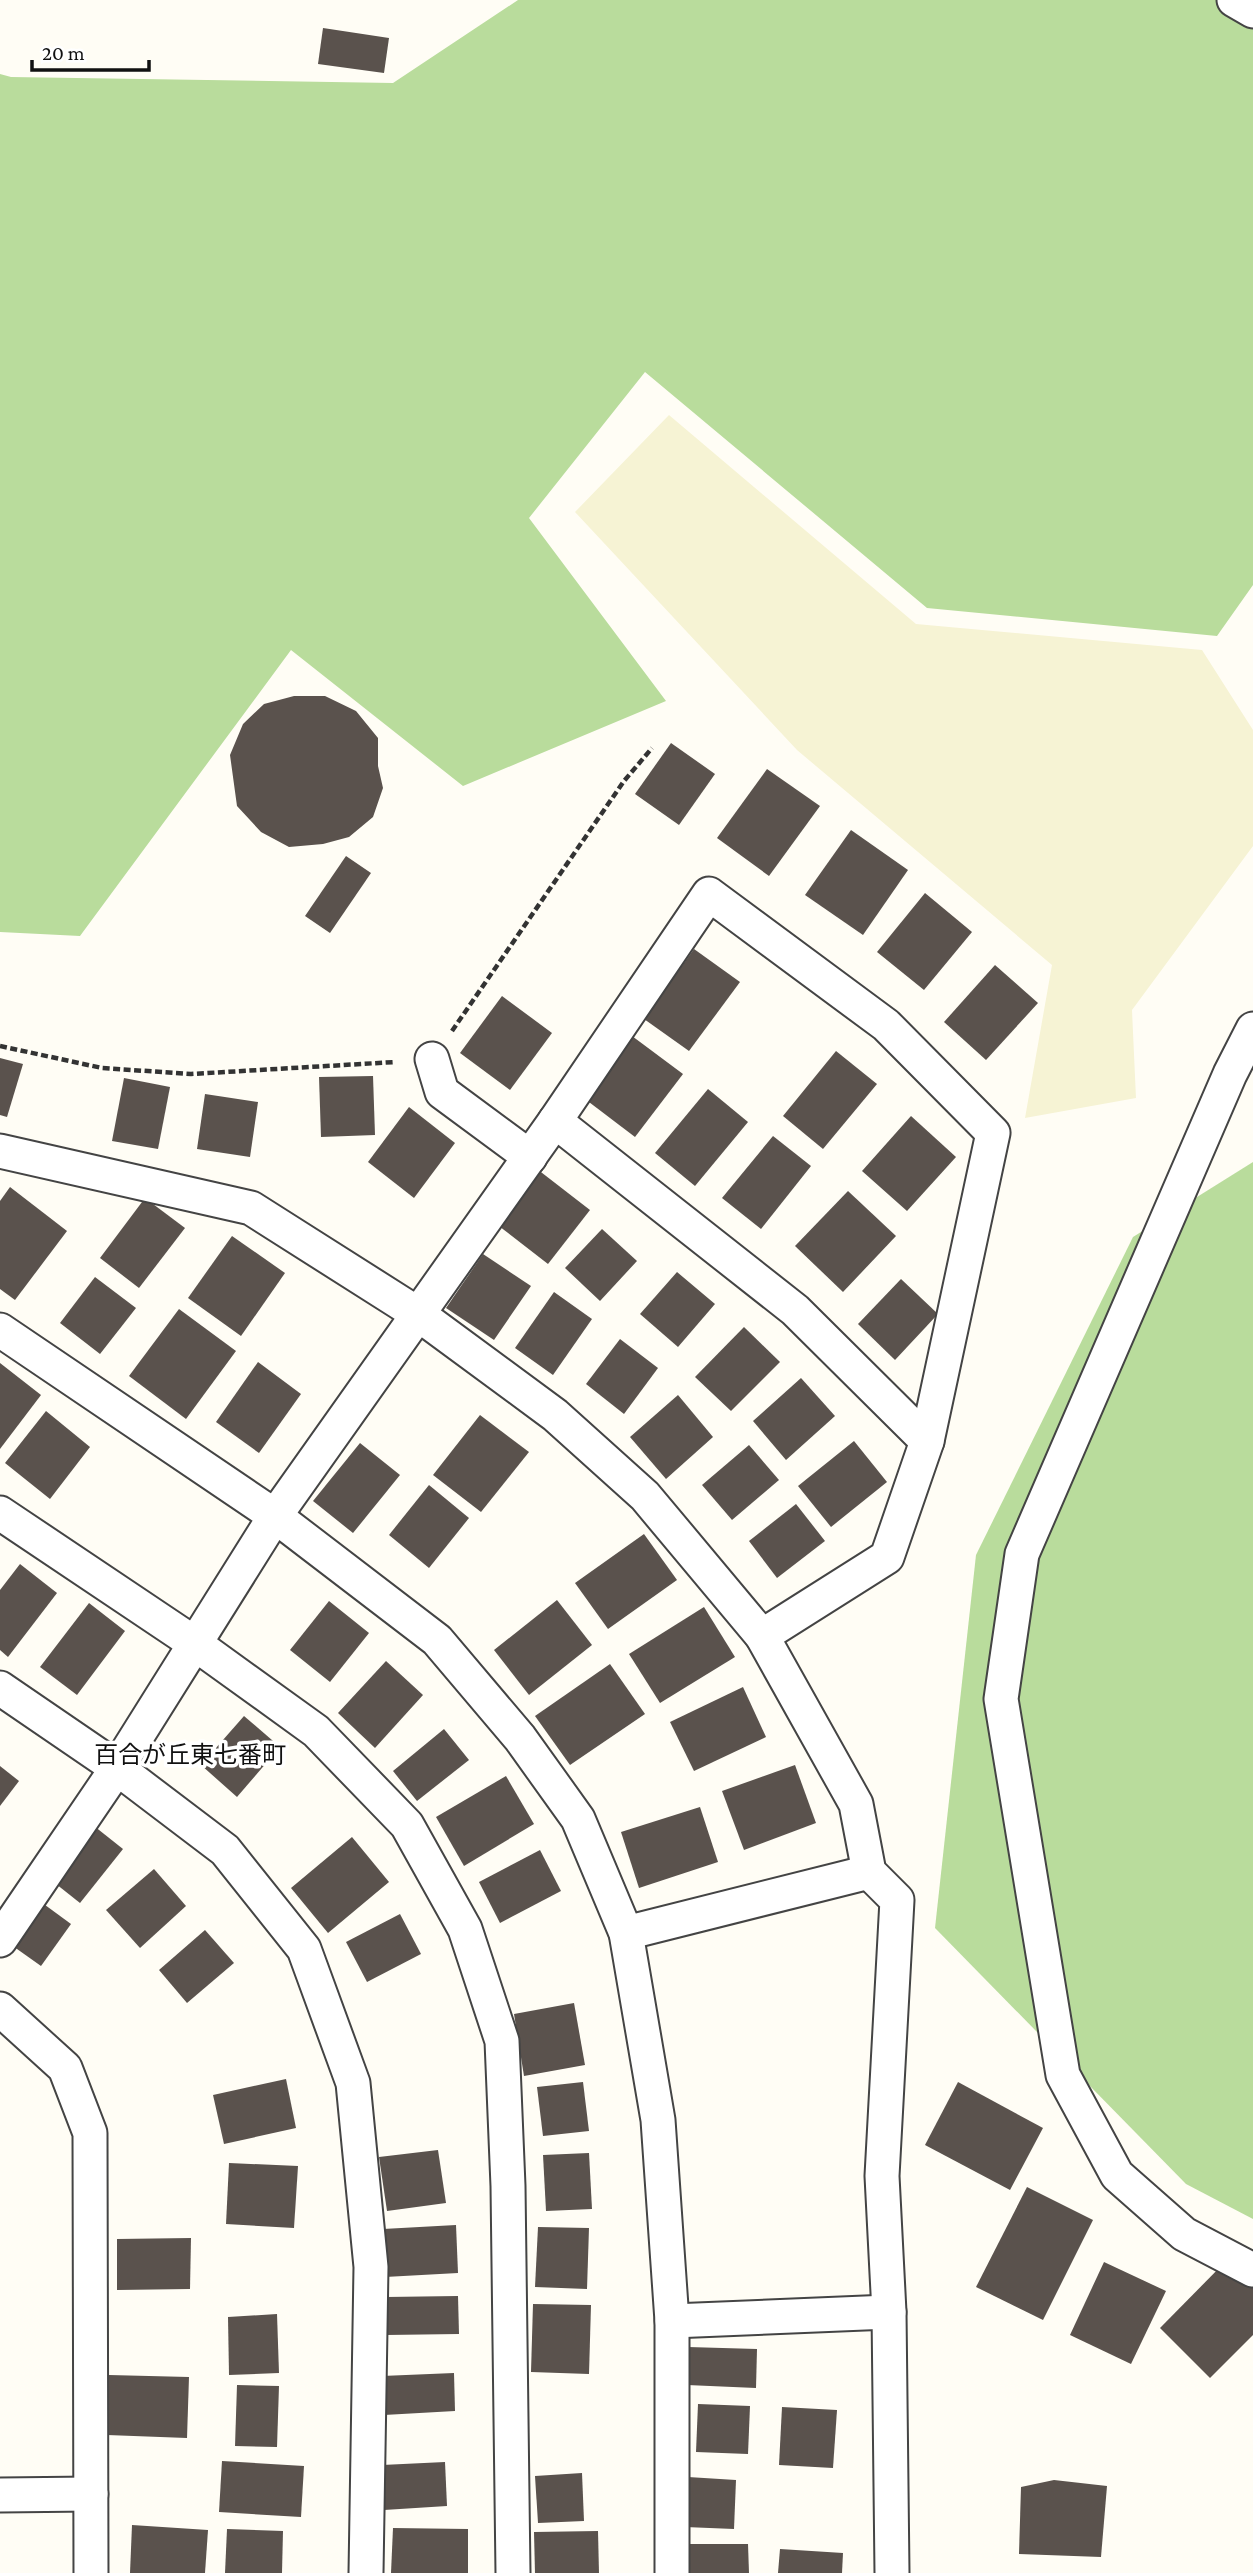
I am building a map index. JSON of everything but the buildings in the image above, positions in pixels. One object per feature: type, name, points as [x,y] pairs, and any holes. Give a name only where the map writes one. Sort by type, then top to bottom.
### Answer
[{"type":"street","points":[[1234,0],[1253,11]]},
{"type":"street","points":[[0,1940],[117,1768],[275,1516],[530,1157],[709,894],[886,1026],[993,1133],[928,1441],[887,1557],[762,1636]]},
{"type":"street","points":[[1253,1029],[1225,1086],[1022,1554],[1001,1699],[1063,2075],[1117,2175],[1184,2234],[1253,2270]]},
{"type":"street","points":[[432,1059],[442,1092],[530,1157]]},
{"type":"street","points":[[555,1121],[795,1310],[928,1441]]},
{"type":"street","points":[[0,1151],[251,1208],[418,1314],[555,1415],[645,1496],[762,1636],[856,1804],[869,1872],[897,1899],[882,2176],[889,2312],[892,2573]]},
{"type":"street","points":[[0,1330],[275,1516],[437,1640],[512,1728],[578,1819],[626,1933],[657,2120],[672,2321],[672,2573]]},
{"type":"street","points":[[0,1513],[194,1643],[316,1731],[407,1825],[465,1929],[502,2041],[508,2186],[513,2573]]},
{"type":"street","points":[[0,1688],[117,1768],[225,1850],[304,1949],[354,2084],[371,2267],[366,2573]]},
{"type":"street","points":[[626,1933],[869,1872]]},
{"type":"street","points":[[0,2009],[65,2068],[90,2133],[91,2573]]},
{"type":"street","points":[[672,2321],[889,2312]]},
{"type":"street","points":[[0,2495],[91,2494]]},
{"type":"path","points":[[0,1046],[103,1068],[191,1074],[432,1059],[624,781],[652,748]]},
{"type":"shaded area","points":[[669,415],[916,624],[1202,650],[1253,730],[1253,846],[1132,1010],[1136,1098],[1025,1118],[1052,965],[797,750],[575,512]]},
{"type":"green space","points":[[518,0],[1236,0],[1253,21],[1253,585],[1217,636],[927,608],[645,372],[529,518],[666,701],[463,786],[291,650],[80,936],[0,932],[0,74],[11,77],[393,83]]},
{"type":"green space","points":[[1253,1162],[1253,2219],[1186,2184],[935,1928],[976,1555],[1133,1237]]},
{"type":"district","name":"百合が丘東七番町","points":[[190,1755]]}]
